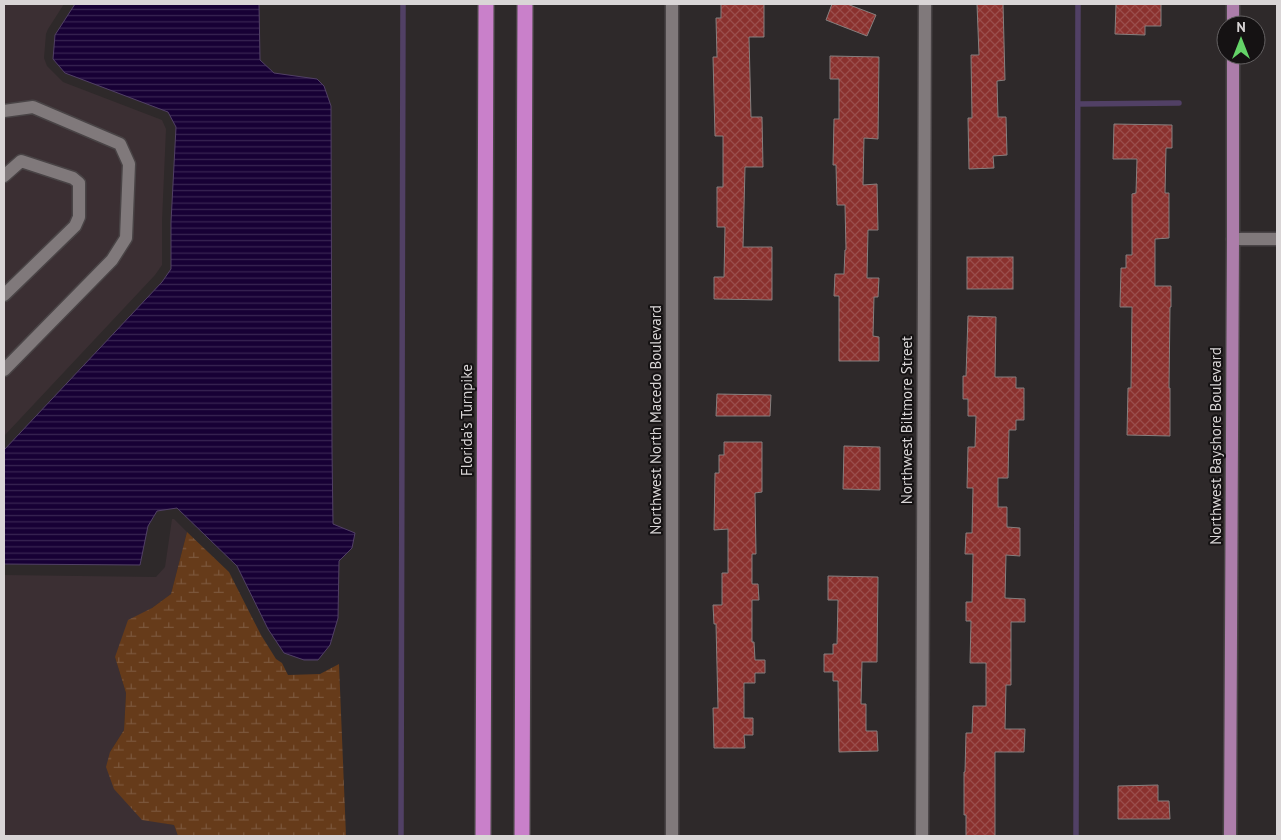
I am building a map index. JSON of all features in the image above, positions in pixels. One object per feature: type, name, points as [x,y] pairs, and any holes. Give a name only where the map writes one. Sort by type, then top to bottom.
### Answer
[{"type":"highway","name":"Florida's Turnpike","points":[[483,836],[486,4]]},
{"type":"highway","points":[[522,836],[525,4]]},
{"type":"main road","name":"Northwest Bayshore Boulevard","points":[[1230,836],[1233,65]]},
{"type":"street","name":"Northwest North Macedo Boulevard","points":[[672,4],[672,836]]},
{"type":"street","name":"Northwest Biltmore Street","points":[[922,836],[925,4]]},
{"type":"street","points":[[4,111],[33,108],[79,126],[120,144],[129,164],[126,238],[112,260],[4,370]]},
{"type":"street","points":[[4,176],[21,161],[72,178],[79,184],[79,218],[75,226],[4,295]]},
{"type":"street","points":[[1233,239],[1277,239]]},
{"type":"shaded area","points":[[6,4],[64,4],[46,34],[44,58],[47,66],[63,82],[162,120],[166,129],[162,265],[155,275],[4,436],[4,7]]},
{"type":"shaded area","points":[[75,4],[259,4],[260,60],[274,73],[317,79],[324,86],[331,106],[333,524],[355,533],[352,548],[339,561],[338,618],[330,645],[318,660],[304,660],[284,653],[268,629],[237,566],[177,508],[157,511],[148,526],[140,565],[4,564],[4,450],[162,282],[171,269],[171,222],[176,127],[168,112],[65,73],[53,59],[55,35]]},
{"type":"shaded area","points":[[172,519],[187,532],[171,594],[152,608],[115,657],[126,693],[124,730],[110,752],[142,819],[174,825],[178,836],[4,836],[4,575],[156,577],[165,567]]},
{"type":"green space","points":[[187,532],[229,572],[261,635],[276,659],[282,663],[288,675],[320,674],[339,664],[346,836],[178,836],[174,825],[142,820],[114,789],[106,767],[110,752],[124,730],[126,693],[115,657],[128,620],[152,608],[171,594]]},
{"type":"building","points":[[721,4],[764,4],[764,37],[749,37],[751,117],[762,117],[763,167],[745,167],[743,247],[772,247],[772,300],[714,299],[714,277],[724,277],[725,227],[717,227],[717,187],[723,187],[723,136],[715,136],[713,57],[717,57],[716,18],[721,18]]},
{"type":"building","points":[[832,4],[847,4],[876,15],[867,36],[826,20]]},
{"type":"building","points":[[977,4],[1003,4],[1005,80],[997,81],[998,117],[1006,117],[1007,155],[993,156],[994,168],[969,169],[968,118],[972,118],[971,55],[979,55]]},
{"type":"building","points":[[1116,4],[1161,4],[1161,26],[1145,26],[1145,35],[1115,34]]},
{"type":"building","points":[[830,56],[879,57],[878,139],[864,138],[863,185],[877,184],[878,230],[868,230],[867,278],[879,278],[878,297],[874,297],[873,336],[879,337],[879,361],[839,361],[839,296],[834,296],[835,274],[844,274],[846,250],[845,205],[837,205],[836,165],[833,165],[834,119],[839,119],[839,79],[830,79]]},
{"type":"building","points":[[1114,124],[1172,125],[1172,148],[1166,148],[1165,193],[1169,193],[1169,238],[1155,239],[1155,286],[1171,286],[1170,436],[1127,435],[1128,388],[1131,388],[1132,307],[1120,307],[1121,268],[1126,268],[1126,255],[1132,255],[1132,194],[1136,193],[1137,159],[1113,159]]},
{"type":"building","points":[[967,257],[1013,257],[1013,289],[967,289]]},
{"type":"building","points":[[968,316],[996,317],[995,377],[1016,377],[1016,388],[1024,388],[1024,420],[1016,420],[1016,430],[1009,430],[1008,478],[998,478],[998,507],[1007,507],[1007,527],[1020,528],[1020,556],[1006,555],[1005,598],[1025,599],[1025,622],[1011,622],[1011,685],[1006,685],[1005,729],[1025,729],[1024,752],[995,752],[995,836],[966,836],[966,815],[964,815],[966,733],[972,733],[973,706],[986,706],[986,663],[970,663],[971,621],[966,621],[966,602],[972,602],[973,554],[965,554],[966,533],[972,533],[973,488],[967,488],[968,447],[975,447],[976,416],[968,416],[968,399],[963,399],[963,376],[966,376]]},
{"type":"building","points":[[717,394],[771,395],[770,416],[716,416]]},
{"type":"building","points":[[724,442],[762,442],[762,492],[755,493],[756,554],[752,554],[752,584],[758,584],[759,600],[752,600],[752,642],[754,642],[755,660],[765,660],[765,673],[755,673],[755,683],[744,683],[744,718],[753,718],[753,735],[744,735],[745,748],[714,748],[713,708],[718,708],[716,624],[714,624],[713,605],[722,605],[722,573],[728,573],[728,529],[714,530],[715,473],[719,473],[719,455],[724,455]]},
{"type":"building","points":[[844,446],[880,447],[880,490],[843,489]]},
{"type":"building","points":[[828,576],[878,577],[877,662],[862,662],[861,704],[866,704],[866,731],[877,731],[878,751],[839,752],[838,681],[833,681],[833,672],[824,672],[824,654],[833,654],[833,644],[837,644],[838,600],[828,600]]},
{"type":"building","points":[[1158,785],[1158,801],[1169,801],[1170,819],[1118,819],[1118,786]]},
{"type":"waterway","points":[[401,836],[403,4]]},
{"type":"waterway","points":[[1076,836],[1078,4]]},
{"type":"waterway","points":[[1078,104],[1179,103]]}]
